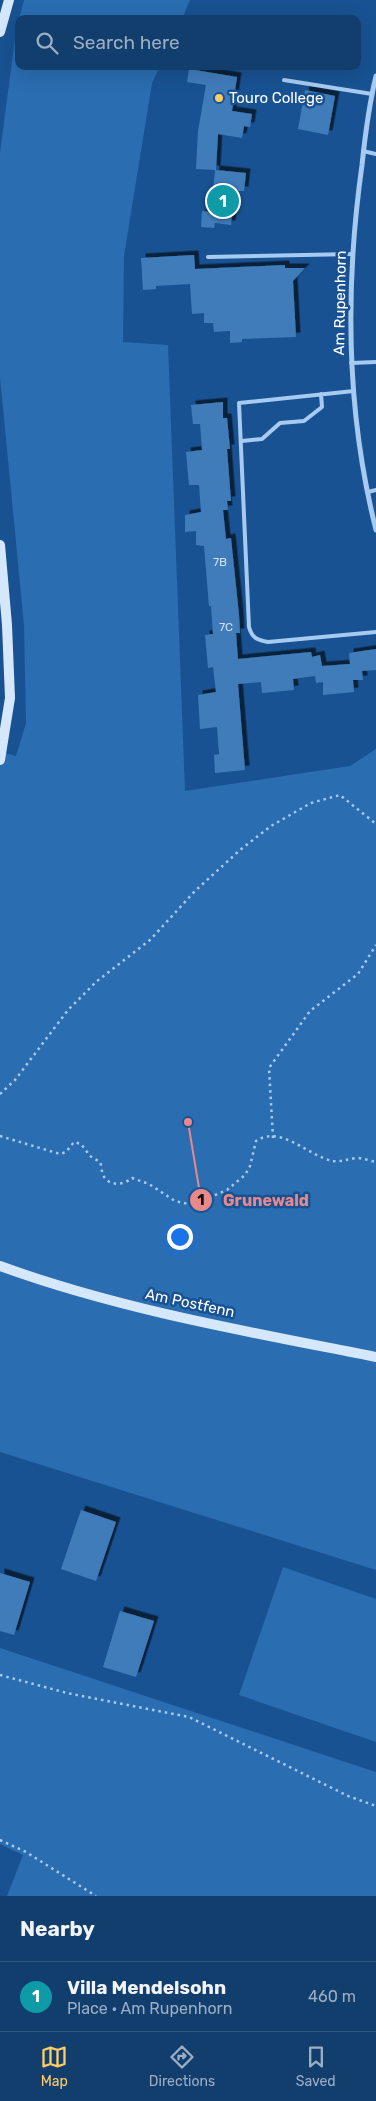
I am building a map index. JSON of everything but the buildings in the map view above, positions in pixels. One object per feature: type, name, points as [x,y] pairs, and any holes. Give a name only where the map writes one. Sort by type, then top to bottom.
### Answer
[{"type":"street","points":[[0,32],[9,0]]},
{"type":"street","name":"Am Rupenhorn","points":[[376,76],[354,224],[351,363],[358,442],[376,530]]},
{"type":"street","points":[[0,545],[8,625],[10,698],[0,760]]},
{"type":"street","name":"Am Postfenn","points":[[0,1266],[114,1301],[168,1315],[376,1357]]},
{"type":"lane","points":[[284,80],[372,94]]},
{"type":"lane","points":[[364,150],[376,154]]},
{"type":"lane","points":[[208,257],[353,254]]},
{"type":"lane","points":[[351,363],[376,362]]},
{"type":"lane","points":[[354,391],[239,403],[251,634],[258,640],[268,642],[376,632]]},
{"type":"lane","points":[[242,441],[262,439],[280,424],[304,422],[322,408],[321,394]]},
{"type":"lane","points":[[368,492],[376,490]]},
{"type":"path","points":[[0,1094],[15,1080],[68,1010],[97,981],[150,940],[195,890],[270,826],[311,803],[340,796],[376,824]]},
{"type":"path","points":[[273,1138],[269,1068],[310,1011],[358,974],[376,945]]},
{"type":"path","points":[[0,1136],[60,1154],[66,1152],[74,1142],[81,1144],[90,1156],[100,1162],[105,1178],[109,1182],[122,1184],[132,1178],[149,1184],[169,1198],[188,1204],[212,1198],[239,1181],[250,1166],[256,1142],[265,1137],[294,1142],[324,1159],[340,1162],[358,1158],[376,1162]]},
{"type":"path","points":[[0,1675],[67,1693],[189,1717],[348,1796],[376,1806]]},
{"type":"path","points":[[0,1840],[26,1852],[96,1896]]},
{"type":"shaded area","points":[[24,0],[190,0],[184,15],[20,15]]},
{"type":"shaded area","points":[[15,39],[15,70],[158,70],[152,83],[124,256],[123,342],[168,345],[185,791],[350,766],[376,749],[376,1570],[0,1452],[0,752],[16,756],[26,723],[24,625],[0,377],[0,153]]},
{"type":"shaded area","points":[[283,1567],[376,1599],[376,1742],[239,1695]]},
{"type":"shaded area","points":[[0,1648],[376,1772],[376,1896],[7,1896],[23,1855],[0,1844]]},
{"type":"place","name":"Touro College","points":[[219,98]]},
{"type":"place","name":"Villa Mendelsohn","points":[[223,201]]},
{"type":"place","name":"Grunewald","points":[[188,1122]]}]
